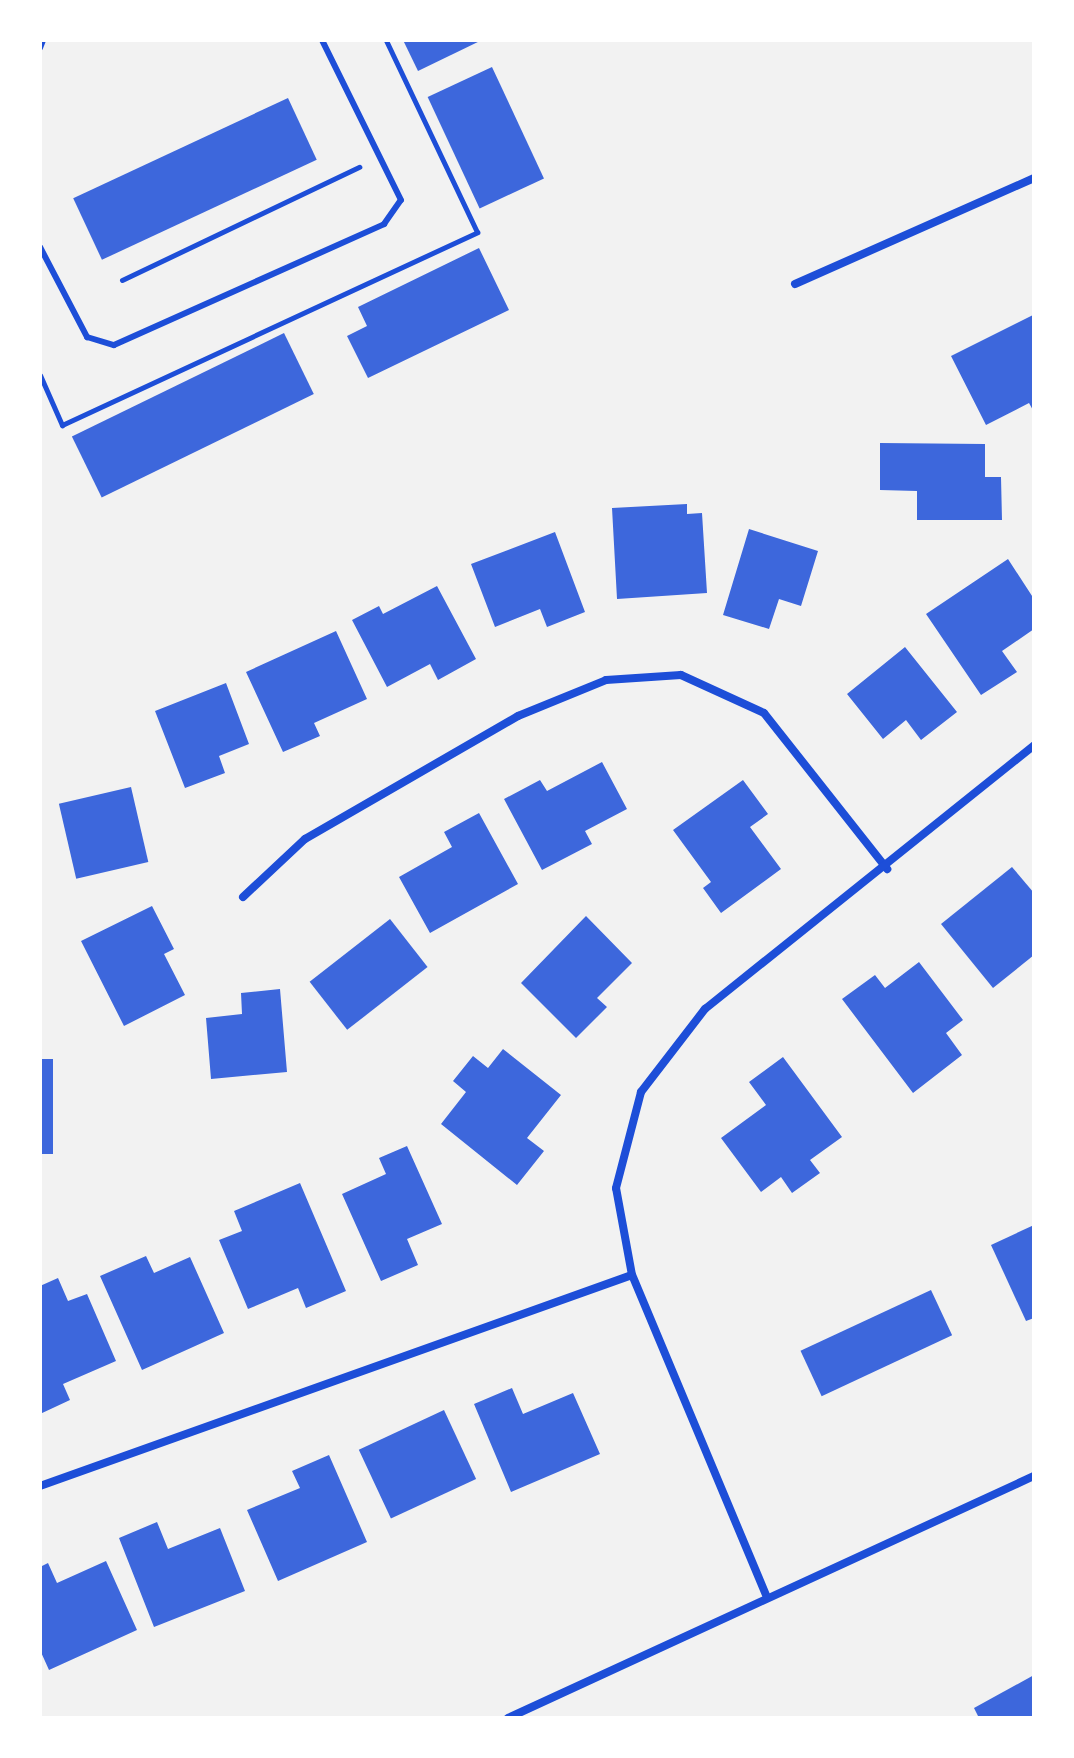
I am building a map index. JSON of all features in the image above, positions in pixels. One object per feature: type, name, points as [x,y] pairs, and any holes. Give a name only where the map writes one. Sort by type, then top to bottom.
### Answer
[{"type":"street","points":[[795,284],[1034,178]]},
{"type":"street","points":[[243,897],[305,839],[518,716],[606,680],[681,675],[764,713],[887,869]]},
{"type":"street","points":[[766,1595],[632,1275],[616,1188],[641,1092],[705,1009],[887,869],[1034,745]]},
{"type":"street","points":[[40,1486],[632,1275]]},
{"type":"street","points":[[508,1718],[766,1595],[1034,1476]]},
{"type":"lane","points":[[40,48],[43,40]]},
{"type":"lane","points":[[40,247],[87,337],[114,345],[384,224],[401,200],[322,40]]},
{"type":"path","points":[[122,280],[360,170],[354,157]]},
{"type":"building","points":[[403,40],[482,40],[418,71]]},
{"type":"building","points":[[492,67],[544,178],[480,208],[428,97]]},
{"type":"building","points":[[288,98],[317,160],[102,260],[73,198]]},
{"type":"building","points":[[479,248],[509,310],[368,378],[347,336],[367,326],[358,307]]},
{"type":"building","points":[[1033,315],[1034,412],[1029,403],[986,425],[951,356]]},
{"type":"building","points":[[284,333],[314,394],[102,498],[72,436]]},
{"type":"building","points":[[880,443],[985,444],[985,477],[1001,477],[1002,520],[917,520],[917,491],[880,490]]},
{"type":"building","points":[[687,504],[687,514],[702,513],[707,593],[617,599],[612,508]]},
{"type":"building","points":[[749,529],[818,551],[801,606],[779,599],[769,629],[723,615]]},
{"type":"building","points":[[555,532],[585,612],[547,627],[540,609],[495,627],[471,564]]},
{"type":"building","points":[[1008,559],[1034,599],[1034,629],[1002,651],[1017,672],[981,695],[926,614]]},
{"type":"building","points":[[437,586],[476,659],[438,680],[430,664],[387,687],[352,620],[379,606],[383,614]]},
{"type":"building","points":[[336,631],[367,699],[314,723],[320,736],[283,752],[246,672]]},
{"type":"building","points":[[905,647],[957,712],[921,740],[906,720],[883,739],[847,694]]},
{"type":"building","points":[[226,683],[249,744],[219,756],[225,773],[185,788],[155,711]]},
{"type":"building","points":[[602,762],[627,809],[585,831],[592,844],[542,870],[504,799],[540,780],[547,791]]},
{"type":"building","points":[[743,780],[768,814],[750,827],[781,869],[721,913],[703,888],[711,882],[673,830]]},
{"type":"building","points":[[131,787],[148,862],[76,879],[59,804]]},
{"type":"building","points":[[479,813],[518,884],[430,933],[399,877],[452,847],[444,832]]},
{"type":"building","points":[[1012,867],[1034,893],[1034,955],[993,988],[941,924]]},
{"type":"building","points":[[152,906],[174,949],[164,954],[185,995],[124,1026],[81,941]]},
{"type":"building","points":[[586,916],[632,963],[597,998],[607,1007],[576,1038],[521,983]]},
{"type":"building","points":[[390,919],[428,967],[347,1030],[310,982]]},
{"type":"building","points":[[919,962],[963,1020],[946,1033],[962,1055],[913,1093],[842,999],[875,975],[885,988]]},
{"type":"building","points":[[280,989],[287,1072],[211,1079],[206,1018],[242,1014],[241,993]]},
{"type":"building","points":[[503,1049],[561,1095],[527,1138],[544,1151],[517,1185],[441,1124],[466,1092],[453,1081],[473,1056],[488,1068]]},
{"type":"building","points":[[783,1057],[842,1137],[810,1160],[820,1173],[792,1193],[781,1177],[761,1192],[721,1138],[766,1105],[749,1082]]},
{"type":"building","points":[[40,1059],[53,1059],[53,1154],[40,1154]]},
{"type":"building","points":[[407,1146],[442,1224],[407,1239],[418,1265],[381,1281],[342,1194],[386,1174],[379,1158]]},
{"type":"building","points":[[300,1183],[346,1291],[306,1308],[298,1288],[248,1309],[219,1240],[242,1231],[234,1211]]},
{"type":"building","points":[[1034,1225],[1034,1318],[1026,1321],[991,1245]]},
{"type":"building","points":[[146,1256],[154,1273],[190,1257],[224,1333],[142,1370],[100,1276]]},
{"type":"building","points":[[58,1278],[68,1301],[87,1294],[116,1361],[63,1384],[70,1400],[40,1414],[40,1286]]},
{"type":"building","points":[[931,1290],[952,1335],[822,1396],[800,1351]]},
{"type":"building","points":[[512,1388],[523,1414],[573,1393],[600,1454],[511,1492],[474,1404]]},
{"type":"building","points":[[444,1410],[476,1479],[391,1519],[359,1450]]},
{"type":"building","points":[[329,1455],[367,1542],[278,1581],[247,1510],[300,1488],[292,1471]]},
{"type":"building","points":[[157,1522],[168,1549],[220,1528],[245,1591],[154,1627],[119,1538]]},
{"type":"building","points":[[106,1561],[137,1630],[49,1670],[40,1650],[40,1567],[48,1563],[57,1583]]},
{"type":"building","points":[[1034,1675],[1034,1718],[979,1718],[974,1708]]}]
